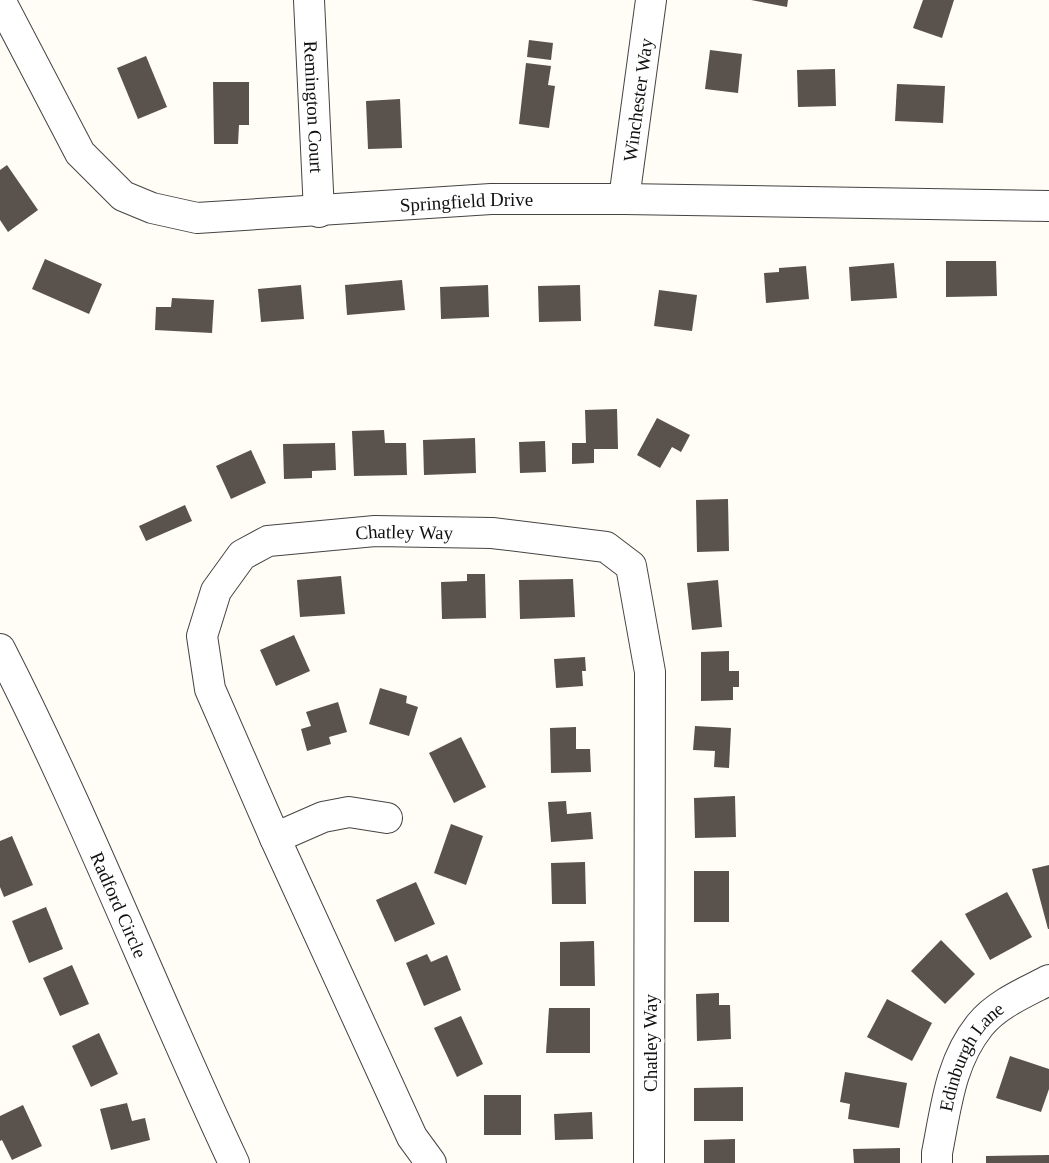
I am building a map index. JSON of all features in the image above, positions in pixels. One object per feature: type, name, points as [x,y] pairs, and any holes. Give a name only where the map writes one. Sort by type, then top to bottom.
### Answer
[{"type":"street","name":"Springfield Drive","points":[[0,0],[80,153],[123,196],[152,208],[197,218],[491,199],[1049,206]]},
{"type":"street","name":"Remington Court","points":[[309,0],[319,212]]},
{"type":"street","name":"Winchester Way","points":[[624,199],[651,0]]},
{"type":"street","name":"Chatley Way","points":[[431,1163],[412,1137],[210,689],[202,636],[216,591],[242,555],[268,541],[375,531],[492,533],[606,547],[631,566],[650,672],[649,1163]]},
{"type":"street","name":"Radford Circle","points":[[0,649],[40,727],[183,1054],[234,1163]]},
{"type":"street","points":[[275,838],[323,817],[349,812],[387,818]]},
{"type":"street","name":"Edinburgh Lane","points":[[937,1163],[955,1066],[981,1023],[1012,999],[1049,980]]},
{"type":"building","points":[[751,0],[788,0],[787,7]]},
{"type":"building","points":[[923,0],[954,0],[942,38],[913,28]]},
{"type":"building","points":[[529,40],[553,43],[551,60],[527,57]]},
{"type":"building","points":[[710,50],[742,54],[738,93],[705,89]]},
{"type":"building","points":[[146,56],[167,107],[138,119],[117,68]]},
{"type":"building","points":[[526,63],[551,66],[548,85],[555,86],[549,128],[519,124]]},
{"type":"building","points":[[835,69],[836,106],[798,107],[797,70]]},
{"type":"building","points":[[213,82],[249,82],[249,125],[239,125],[238,144],[214,144]]},
{"type":"building","points":[[897,84],[945,86],[943,123],[895,121]]},
{"type":"building","points":[[400,99],[402,148],[368,149],[366,101]]},
{"type":"building","points":[[7,165],[38,210],[8,232],[0,220],[0,170]]},
{"type":"building","points":[[45,259],[102,284],[89,314],[32,289]]},
{"type":"building","points":[[946,261],[996,261],[997,296],[946,297]]},
{"type":"building","points":[[894,263],[897,298],[851,301],[849,267]]},
{"type":"building","points":[[806,266],[809,299],[766,303],[764,273],[779,272],[779,268]]},
{"type":"building","points":[[402,280],[405,310],[347,315],[345,285]]},
{"type":"building","points":[[301,285],[304,319],[261,322],[258,289]]},
{"type":"building","points":[[488,285],[489,317],[441,319],[440,287]]},
{"type":"building","points":[[580,285],[581,321],[539,322],[538,286]]},
{"type":"building","points":[[659,290],[697,295],[692,331],[654,326]]},
{"type":"building","points":[[172,298],[214,300],[212,333],[155,330],[156,307],[171,307]]},
{"type":"building","points":[[617,409],[618,449],[594,449],[594,463],[572,464],[572,443],[586,443],[585,410]]},
{"type":"building","points":[[657,418],[690,435],[681,452],[672,447],[660,468],[637,455]]},
{"type":"building","points":[[384,430],[385,443],[406,443],[407,475],[354,476],[352,431]]},
{"type":"building","points":[[475,438],[476,473],[424,475],[423,440]]},
{"type":"building","points":[[545,441],[546,472],[520,473],[519,442]]},
{"type":"building","points":[[335,443],[336,470],[312,471],[312,478],[284,479],[283,444]]},
{"type":"building","points":[[251,450],[266,483],[231,499],[216,466]]},
{"type":"building","points":[[728,499],[729,551],[697,552],[696,500]]},
{"type":"building","points":[[185,505],[192,521],[146,541],[139,526]]},
{"type":"building","points":[[467,574],[485,574],[486,618],[442,619],[441,582],[467,581]]},
{"type":"building","points":[[341,576],[345,614],[300,617],[297,580]]},
{"type":"building","points":[[573,579],[575,617],[520,619],[519,580]]},
{"type":"building","points":[[718,580],[722,627],[692,630],[687,583]]},
{"type":"building","points":[[294,635],[310,671],[276,686],[260,650]]},
{"type":"building","points":[[729,651],[729,671],[739,671],[739,687],[733,687],[733,700],[701,701],[701,652]]},
{"type":"building","points":[[585,657],[583,686],[556,688],[554,659]]},
{"type":"building","points":[[380,688],[407,696],[406,703],[418,707],[409,736],[369,724]]},
{"type":"building","points":[[338,702],[347,732],[329,737],[331,744],[307,751],[301,729],[311,726],[306,712]]},
{"type":"building","points":[[695,726],[731,728],[729,768],[714,767],[715,751],[693,750]]},
{"type":"building","points":[[576,727],[576,749],[590,749],[591,772],[551,773],[550,728]]},
{"type":"building","points":[[461,737],[486,787],[454,803],[429,753]]},
{"type":"building","points":[[735,796],[736,837],[695,838],[694,798]]},
{"type":"building","points":[[566,801],[567,814],[591,812],[593,839],[551,842],[548,802]]},
{"type":"building","points":[[451,824],[483,836],[466,885],[434,873]]},
{"type":"building","points":[[12,836],[33,885],[4,897],[0,887],[0,841]]},
{"type":"building","points":[[585,862],[586,904],[552,904],[551,863]]},
{"type":"building","points":[[1049,865],[1049,929],[1048,929],[1032,869]]},
{"type":"building","points":[[694,871],[729,871],[729,922],[694,922]]},
{"type":"building","points":[[416,882],[435,924],[395,942],[376,900]]},
{"type":"building","points":[[1007,892],[1032,937],[990,960],[965,914]]},
{"type":"building","points":[[46,907],[63,949],[29,963],[12,921]]},
{"type":"building","points":[[941,940],[975,974],[945,1004],[911,971]]},
{"type":"building","points":[[594,941],[595,986],[560,986],[560,942]]},
{"type":"building","points":[[427,954],[431,962],[447,955],[461,990],[424,1006],[406,963]]},
{"type":"building","points":[[72,965],[89,1004],[60,1016],[43,978]]},
{"type":"building","points":[[719,993],[719,1005],[730,1005],[731,1039],[697,1041],[696,994]]},
{"type":"building","points":[[887,999],[932,1023],[912,1061],[867,1037]]},
{"type":"building","points":[[549,1008],[590,1008],[590,1053],[546,1053]]},
{"type":"building","points":[[461,1016],[483,1064],[457,1077],[434,1028]]},
{"type":"building","points":[[99,1033],[118,1074],[91,1087],[72,1046]]},
{"type":"building","points":[[1010,1056],[1049,1069],[1049,1089],[1041,1112],[996,1098]]},
{"type":"building","points":[[845,1072],[907,1083],[899,1128],[848,1119],[850,1104],[840,1102]]},
{"type":"building","points":[[743,1087],[743,1121],[694,1121],[694,1088]]},
{"type":"building","points":[[484,1095],[521,1095],[521,1135],[484,1135]]},
{"type":"building","points":[[127,1103],[132,1121],[145,1118],[150,1140],[111,1150],[100,1109]]},
{"type":"building","points":[[23,1105],[42,1146],[12,1160],[2,1140],[0,1141],[0,1116]]},
{"type":"building","points":[[592,1112],[593,1139],[555,1140],[554,1114]]},
{"type":"building","points":[[735,1139],[735,1163],[704,1163],[704,1140]]},
{"type":"building","points":[[900,1148],[900,1163],[854,1163],[853,1149]]},
{"type":"building","points":[[1049,1155],[1049,1163],[986,1163],[986,1156]]}]
